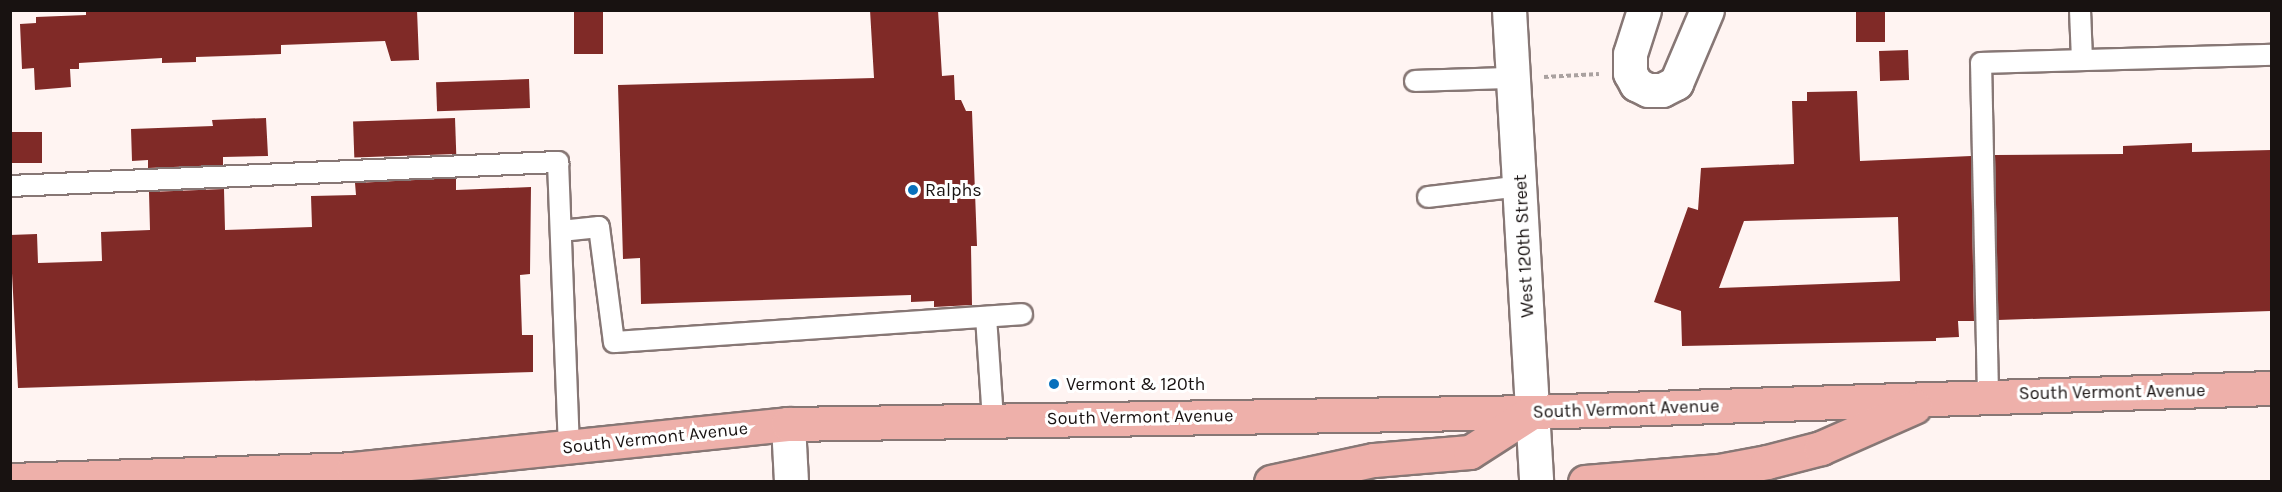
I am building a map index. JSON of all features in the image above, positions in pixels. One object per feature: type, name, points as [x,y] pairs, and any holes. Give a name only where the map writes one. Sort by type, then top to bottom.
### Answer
[{"type":"main road","name":"South Vermont Avenue","points":[[10,480],[353,469],[788,424],[1532,412],[1929,400],[1988,395],[2271,388]]},
{"type":"main road","points":[[1585,482],[1719,471],[1767,462],[1821,448],[1929,400]]},
{"type":"main road","points":[[1271,482],[1374,460],[1470,452],[1532,412]]},
{"type":"street","name":"West 120th Street","points":[[1509,10],[1521,186],[1536,482]]},
{"type":"street","points":[[1644,10],[1630,54],[1630,73],[1636,84],[1648,90],[1662,90],[1676,83],[1707,10]]},
{"type":"street","points":[[788,424],[790,482]]},
{"type":"lane","points":[[2080,10],[2082,60]]},
{"type":"lane","points":[[1988,395],[1980,63],[2271,55]]},
{"type":"lane","points":[[1415,81],[1513,78]]},
{"type":"lane","points":[[10,186],[558,162],[570,447]]},
{"type":"lane","points":[[1428,196],[1521,186]]},
{"type":"lane","points":[[561,231],[598,227],[614,342],[1022,314]]},
{"type":"lane","points":[[986,317],[993,420]]},
{"type":"path","points":[[1513,78],[1630,73]]},
{"type":"building","points":[[86,10],[417,10],[419,60],[391,61],[385,41],[281,45],[281,54],[196,57],[196,62],[162,63],[162,58],[79,63],[79,69],[70,69],[71,87],[35,90],[34,68],[22,69],[20,24],[36,23],[36,17],[86,15]]},
{"type":"building","points":[[574,10],[603,10],[603,54],[574,54]]},
{"type":"building","points":[[870,10],[938,10],[942,76],[954,75],[955,100],[961,100],[966,111],[972,111],[977,246],[971,246],[972,305],[934,307],[934,301],[911,302],[911,295],[641,304],[640,258],[623,259],[618,85],[874,78]]},
{"type":"building","points":[[1856,10],[1885,10],[1885,42],[1856,42]]},
{"type":"building","points":[[1908,50],[1909,80],[1880,81],[1879,51]]},
{"type":"building","points":[[529,79],[530,108],[437,111],[436,82]]},
{"type":"building","points":[[1857,91],[1860,161],[1971,156],[1974,321],[1958,321],[1959,337],[1936,338],[1936,341],[1682,346],[1681,311],[1654,302],[1688,207],[1698,210],[1701,168],[1794,164],[1792,101],[1807,101],[1807,92]],"holes":[[[1898,217],[1900,281],[1719,288],[1744,221]]]},
{"type":"building","points":[[266,118],[268,156],[223,157],[223,165],[148,168],[148,160],[132,161],[131,129],[213,126],[212,120]]},
{"type":"building","points":[[455,118],[456,154],[354,158],[353,122]]},
{"type":"building","points":[[10,132],[42,132],[42,163],[10,163]]},
{"type":"building","points":[[2192,143],[2192,152],[2271,150],[2271,311],[1998,320],[1995,155],[2123,154],[2123,146]]},
{"type":"building","points":[[456,178],[456,190],[531,187],[530,274],[520,275],[522,335],[533,335],[533,372],[18,388],[10,235],[37,234],[38,263],[102,261],[101,232],[150,230],[149,192],[224,189],[225,230],[312,227],[311,196],[356,195],[355,183]]},
{"type":"place","name":"Ralphs","points":[[913,190]]},
{"type":"place","name":"Vermont & 120th","points":[[1054,384]]}]
